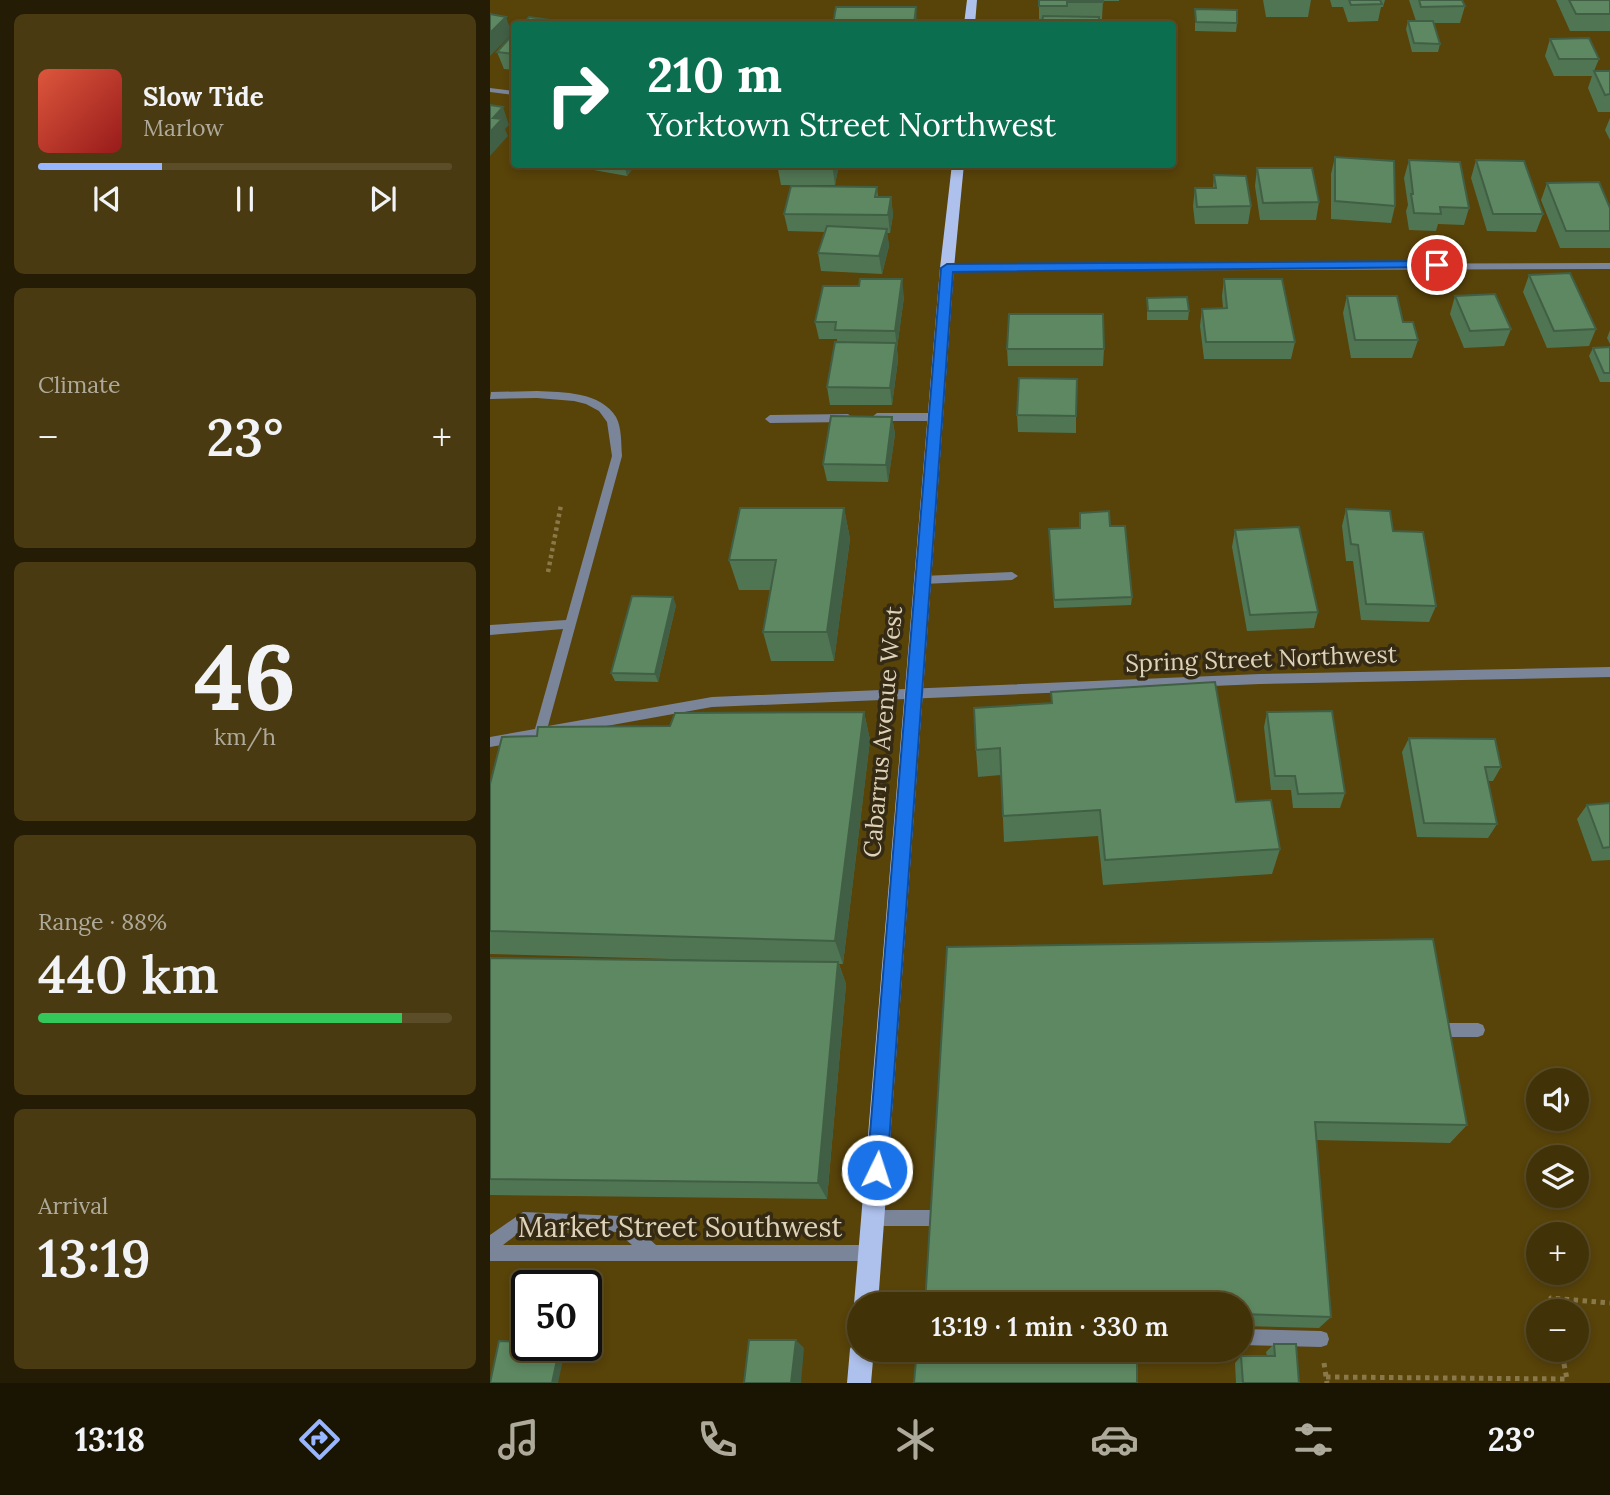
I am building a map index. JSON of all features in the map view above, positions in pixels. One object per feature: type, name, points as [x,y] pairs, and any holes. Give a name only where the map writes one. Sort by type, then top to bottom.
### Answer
[{"type":"main road","points":[[970,21],[972,0]]},
{"type":"main road","name":"Cabarrus Avenue West","points":[[867,1292],[947,268],[958,168]]},
{"type":"main road","points":[[859,1383],[861,1362]]},
{"type":"street","points":[[490,90],[511,93]]},
{"type":"street","points":[[947,268],[1610,265]]},
{"type":"street","points":[[491,396],[572,396],[596,404],[610,415],[615,429],[617,456],[540,733]]},
{"type":"street","points":[[770,419],[936,417]]},
{"type":"street","points":[[923,580],[1012,576]]},
{"type":"street","points":[[490,630],[570,624]]},
{"type":"street","name":"Spring Street Northwest","points":[[490,741],[712,702],[1260,679],[1610,672]]},
{"type":"street","points":[[1424,1030],[1478,1031]]},
{"type":"street","points":[[873,1218],[961,1218]]},
{"type":"street","points":[[490,1245],[523,1220],[620,1224],[653,1253]]},
{"type":"street","name":"Market Street Southwest","points":[[490,1253],[870,1253]]},
{"type":"street","points":[[1253,1337],[1321,1339]]},
{"type":"path","points":[[548,572],[561,505]]},
{"type":"path","points":[[1589,1301],[1610,1303]]},
{"type":"path","points":[[1326,1377],[1567,1379],[1564,1362]]},
{"type":"building","points":[[1039,0],[1103,2],[1067,2],[1067,6],[1039,6]]},
{"type":"building","points":[[1349,0],[1380,0],[1382,4],[1351,5]]},
{"type":"building","points":[[1419,0],[1462,0],[1465,6],[1421,7]]},
{"type":"building","points":[[1569,0],[1610,0],[1610,14],[1576,14]]},
{"type":"building","points":[[836,7],[916,7],[914,21],[834,21]]},
{"type":"building","points":[[1195,9],[1237,10],[1237,23],[1196,22]]},
{"type":"building","points":[[490,14],[506,17],[490,33]]},
{"type":"building","points":[[1043,16],[1099,17],[1099,21],[1042,21]]},
{"type":"building","points":[[529,17],[557,21],[526,21]]},
{"type":"building","points":[[1408,21],[1433,21],[1440,44],[1414,43]]},
{"type":"building","points":[[511,36],[511,54],[497,52]]},
{"type":"building","points":[[1589,38],[1599,59],[1559,59],[1550,39]]},
{"type":"building","points":[[1594,71],[1610,71],[1610,94],[1605,95]]},
{"type":"building","points":[[490,105],[503,107],[493,118],[502,119],[490,132]]},
{"type":"building","points":[[1335,157],[1394,161],[1395,206],[1335,201]]},
{"type":"building","points":[[1409,160],[1460,162],[1469,208],[1440,207],[1441,214],[1414,213]]},
{"type":"building","points":[[1476,160],[1524,161],[1543,214],[1493,214]]},
{"type":"building","points":[[1257,168],[1312,168],[1319,202],[1263,203]]},
{"type":"building","points":[[1214,175],[1246,176],[1251,206],[1197,207],[1195,188],[1216,188]]},
{"type":"building","points":[[1599,182],[1610,208],[1610,231],[1566,231],[1547,183]]},
{"type":"building","points":[[791,186],[877,187],[875,197],[891,197],[888,215],[784,214]]},
{"type":"building","points":[[827,226],[887,229],[879,256],[818,253]]},
{"type":"building","points":[[1570,273],[1596,329],[1554,331],[1529,275]]},
{"type":"building","points":[[860,279],[902,279],[895,331],[835,330],[836,322],[815,322],[823,286],[859,286]]},
{"type":"building","points":[[1224,279],[1282,279],[1295,342],[1206,342],[1202,309],[1227,308]]},
{"type":"building","points":[[1495,294],[1511,329],[1470,331],[1455,296]]},
{"type":"building","points":[[1347,296],[1397,296],[1403,322],[1413,322],[1418,340],[1355,340]]},
{"type":"building","points":[[1187,297],[1189,311],[1148,311],[1147,298]]},
{"type":"building","points":[[1009,314],[1103,314],[1104,349],[1007,349]]},
{"type":"building","points":[[835,342],[896,343],[890,388],[827,387]]},
{"type":"building","points":[[1610,347],[1610,373],[1604,373],[1593,348]]},
{"type":"building","points":[[1019,378],[1077,379],[1076,416],[1017,415]]},
{"type":"building","points":[[831,416],[892,417],[886,465],[823,464]]},
{"type":"building","points":[[740,508],[844,508],[827,632],[763,632],[776,560],[729,560]]},
{"type":"building","points":[[1346,509],[1390,511],[1393,531],[1423,532],[1436,606],[1366,604],[1358,545],[1351,544]]},
{"type":"building","points":[[1109,511],[1110,526],[1125,526],[1132,597],[1054,600],[1049,529],[1080,528],[1080,513]]},
{"type":"building","points":[[1299,527],[1318,612],[1250,615],[1235,530]]},
{"type":"building","points":[[632,596],[673,597],[655,674],[611,673]]},
{"type":"building","points":[[1215,682],[1236,802],[1271,800],[1280,849],[1105,860],[1100,810],[1003,816],[1000,748],[976,750],[974,708],[1052,703],[1051,692]]},
{"type":"building","points":[[1332,711],[1345,793],[1298,794],[1295,776],[1275,776],[1267,712]]},
{"type":"building","points":[[864,712],[835,941],[490,931],[490,784],[502,737],[537,736],[538,727],[670,726],[675,713]]},
{"type":"building","points":[[1409,738],[1495,739],[1501,767],[1485,767],[1497,824],[1424,823]]},
{"type":"building","points":[[1610,803],[1610,847],[1603,848],[1587,805]]},
{"type":"building","points":[[1433,939],[1467,1125],[1315,1122],[1331,1317],[1253,1314],[1253,1292],[926,1292],[947,947]]},
{"type":"building","points":[[490,958],[838,962],[818,1183],[490,1179]]},
{"type":"building","points":[[749,1340],[796,1340],[791,1383],[744,1383]]},
{"type":"building","points":[[499,1341],[511,1341],[511,1361],[557,1361],[552,1383],[490,1383]]},
{"type":"building","points":[[1274,1344],[1296,1344],[1299,1383],[1243,1383],[1241,1362],[1253,1362],[1253,1356],[1275,1356]]},
{"type":"building","points":[[916,1362],[1137,1362],[1137,1383],[914,1383]]},
{"type":"route","points":[[877,1170],[947,268],[1437,265]]}]
